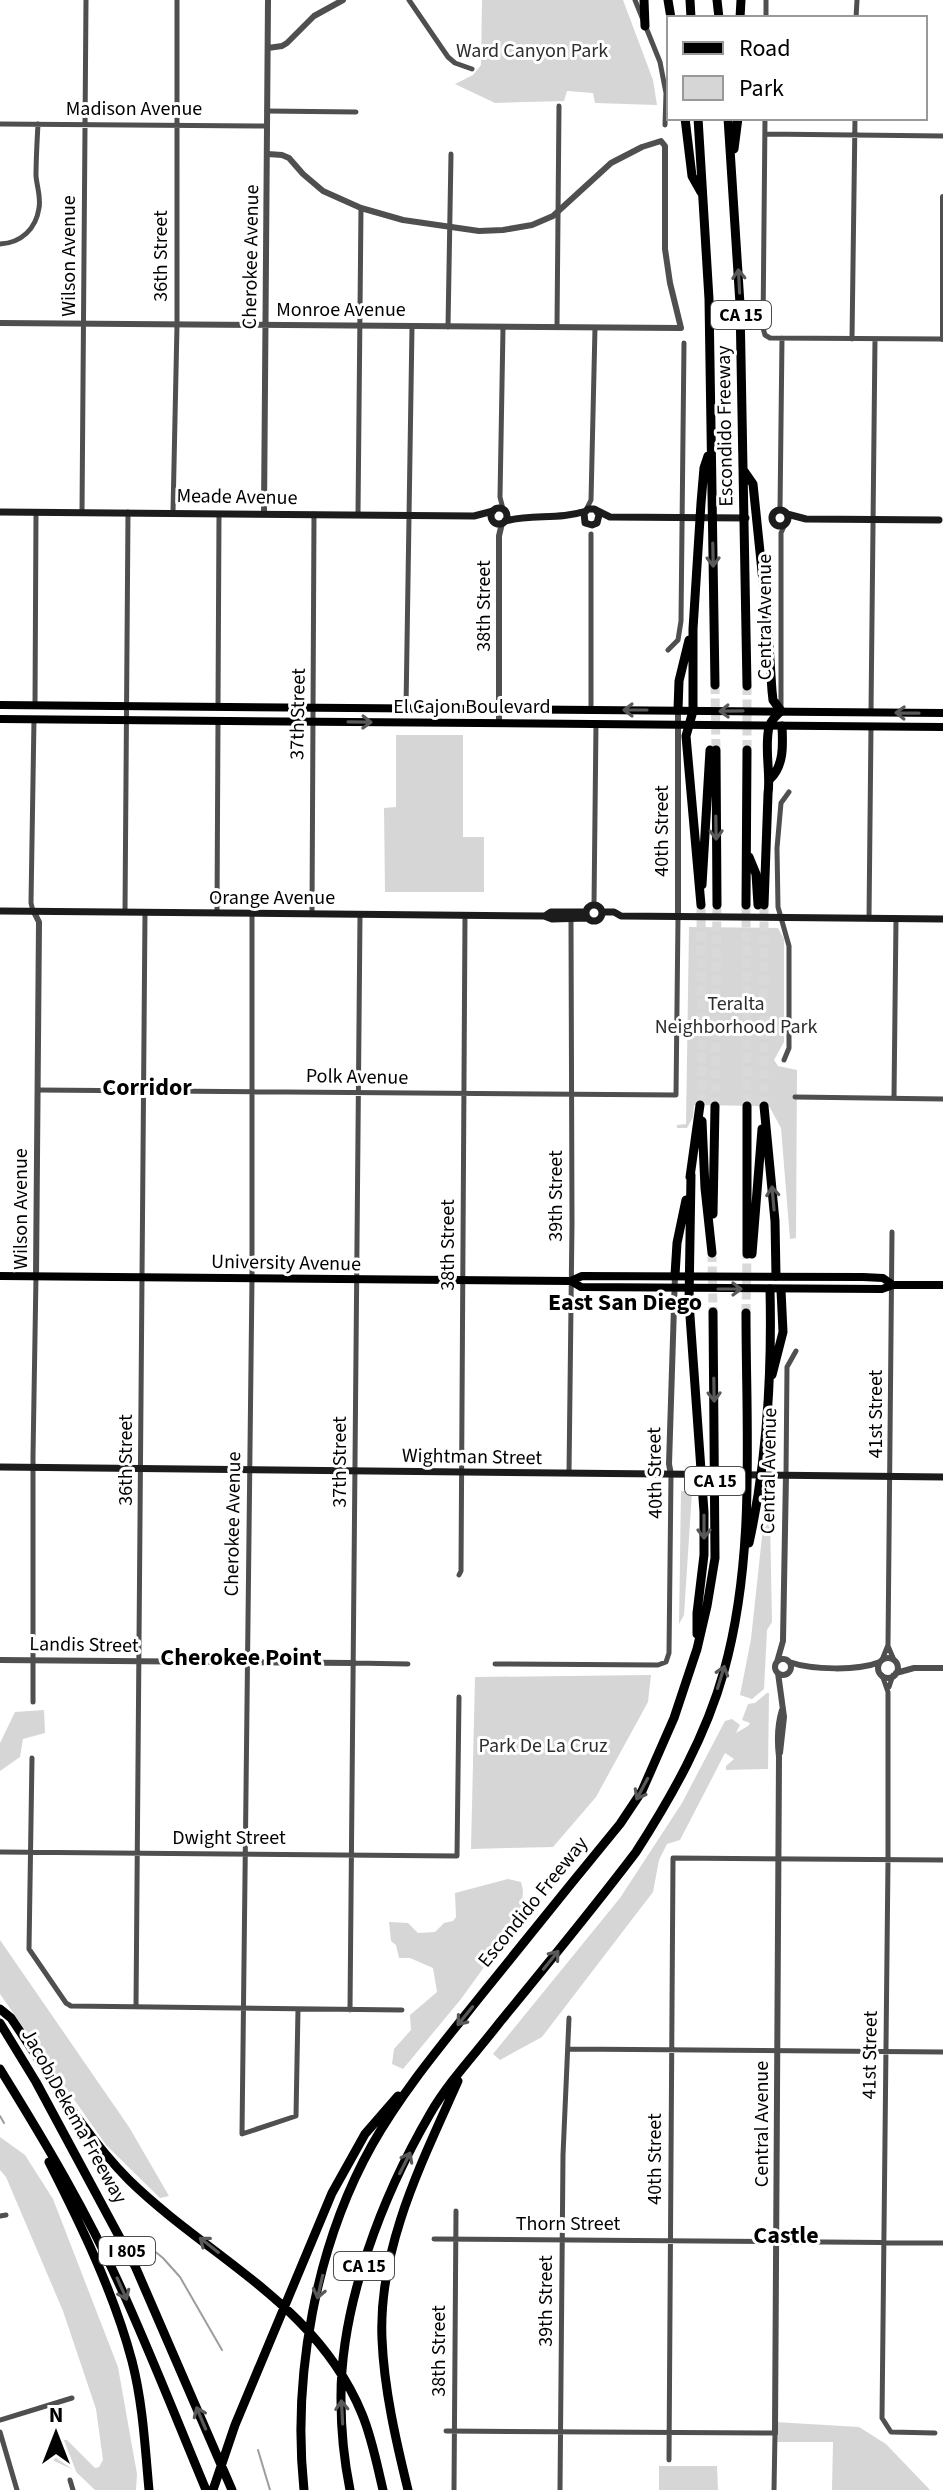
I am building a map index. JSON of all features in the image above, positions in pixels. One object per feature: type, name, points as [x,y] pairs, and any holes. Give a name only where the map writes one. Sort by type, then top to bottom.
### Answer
[{"type":"highway","points":[[644,0],[645,26]]},
{"type":"highway","points":[[685,120],[692,176],[703,196]]},
{"type":"highway","name":"Escondido Freeway","points":[[698,120],[709,299],[715,685]]},
{"type":"highway","name":"Escondido Freeway","points":[[728,120],[740,304],[747,686]]},
{"type":"highway","points":[[732,160],[738,120]]},
{"type":"highway","points":[[711,449],[704,468],[693,629],[693,711],[686,736],[701,905],[713,750],[717,905]]},
{"type":"highway","points":[[744,471],[753,484],[773,700],[781,711],[769,726],[767,771],[770,779],[761,905],[756,874],[747,854]]},
{"type":"highway","points":[[678,710],[679,681],[693,629]]},
{"type":"highway","points":[[770,779],[780,765],[782,726]]},
{"type":"highway","points":[[746,905],[747,750]]},
{"type":"highway","points":[[675,1275],[677,1243],[701,1105],[712,1253],[715,1106]]},
{"type":"highway","points":[[747,1106],[750,1254],[764,1106],[775,1221],[776,1276]]},
{"type":"highway","points":[[691,1175],[690,1288],[704,1512],[697,1649]]},
{"type":"highway","points":[[740,1581],[757,1506],[769,1386],[770,1289]]},
{"type":"highway","points":[[769,1386],[783,1332],[781,1290]]},
{"type":"highway","name":"Escondido Freeway","points":[[304,2490],[301,2408],[306,2353],[320,2284],[339,2222],[373,2144],[424,2066],[620,1824],[642,1791],[674,1718],[697,1649],[715,1558],[713,1312]]},
{"type":"highway","name":"CA 15","points":[[350,2490],[341,2398],[346,2339],[356,2293],[389,2195],[431,2112],[621,1872],[659,1816],[703,1727],[723,1673],[732,1634],[746,1527],[746,1313]]},
{"type":"highway","points":[[0,2009],[11,2018],[83,2124],[127,2178],[271,2293],[311,2333],[351,2392],[370,2436],[383,2490]]},
{"type":"highway","name":"Jacob Dekema Freeway","points":[[0,2023],[36,2082],[135,2266],[232,2490]]},
{"type":"highway","points":[[408,2490],[387,2385],[382,2336],[386,2283],[413,2179],[466,2064]]},
{"type":"highway","points":[[213,2490],[235,2425],[332,2193],[365,2134],[424,2066]]},
{"type":"highway","name":"Jacob Dekema Freeway","points":[[0,2069],[69,2185],[115,2275],[206,2490]]},
{"type":"highway","points":[[18,2098],[65,2192],[121,2325],[139,2393],[149,2490]]},
{"type":"main road","name":"Meade Avenue","points":[[474,516],[499,510],[524,516],[569,516],[591,509],[610,517]]},
{"type":"main road","points":[[499,510],[507,516],[499,522]]},
{"type":"main road","points":[[499,510],[499,522]]},
{"type":"main road","points":[[596,510],[600,518],[597,523]]},
{"type":"main road","points":[[585,523],[583,518],[586,511]]},
{"type":"main road","name":"Meade Avenue","points":[[0,512],[474,516],[499,522],[524,516]]},
{"type":"main road","name":"Meade Avenue","points":[[569,516],[592,525],[610,517],[752,518],[781,512]]},
{"type":"main road","points":[[775,525],[771,517],[781,512],[806,519]]},
{"type":"main road","points":[[781,512],[788,520],[785,524]]},
{"type":"main road","points":[[765,517],[775,525],[806,519],[942,520]]},
{"type":"main road","name":"El Cajon Boulevard","points":[[0,705],[943,713]]},
{"type":"main road","name":"El Cajon Boulevard","points":[[0,719],[943,727]]},
{"type":"main road","points":[[601,916],[600,907],[594,905],[586,915],[592,921],[601,916],[614,919],[621,916],[943,919]]},
{"type":"main road","name":"Orange Avenue","points":[[0,911],[544,916],[552,919],[586,915]]},
{"type":"main road","name":"Orange Avenue","points":[[544,916],[551,912],[586,915]]},
{"type":"main road","name":"University Avenue","points":[[0,1276],[571,1281],[582,1276],[690,1275],[863,1277],[883,1278],[893,1285]]},
{"type":"main road","points":[[770,1289],[776,1276]]},
{"type":"main road","points":[[837,1290],[840,1284],[855,1282],[863,1277]]},
{"type":"main road","name":"University Avenue","points":[[571,1281],[581,1287],[781,1290],[943,1285]]},
{"type":"main road","name":"Wightman Street","points":[[0,1467],[943,1477]]},
{"type":"street","name":"Wilson Avenue","points":[[82,512],[86,0]]},
{"type":"street","name":"36th Street","points":[[173,512],[177,325],[177,0]]},
{"type":"street","name":"Cherokee Avenue","points":[[264,514],[268,0]]},
{"type":"street","points":[[268,48],[287,43],[314,16],[343,0]]},
{"type":"street","points":[[409,0],[448,57],[472,69]]},
{"type":"street","points":[[635,0],[660,62],[666,93],[665,125]]},
{"type":"street","points":[[557,328],[559,106]]},
{"type":"street","points":[[267,111],[356,112]]},
{"type":"street","points":[[765,120],[763,328],[770,338],[942,339],[943,197]]},
{"type":"street","points":[[852,339],[855,120]]},
{"type":"street","name":"Madison Avenue","points":[[0,124],[267,126]]},
{"type":"street","points":[[0,244],[18,240],[34,223],[39,209],[36,180],[38,124]]},
{"type":"street","points":[[765,134],[943,136]]},
{"type":"street","name":"Monroe Avenue","points":[[0,323],[681,328],[665,249],[663,143],[650,144],[611,163],[558,211]]},
{"type":"street","points":[[268,154],[289,158],[323,191],[361,208],[403,220],[479,231],[503,230],[532,225],[558,211]]},
{"type":"street","points":[[448,327],[451,154]]},
{"type":"street","points":[[358,514],[361,208]]},
{"type":"street","points":[[406,708],[412,327]]},
{"type":"street","points":[[499,510],[503,328]]},
{"type":"street","points":[[586,511],[591,500],[595,328]]},
{"type":"street","points":[[781,512],[782,338]]},
{"type":"street","points":[[871,712],[875,339]]},
{"type":"street","points":[[668,650],[678,640],[680,631],[684,343]]},
{"type":"street","points":[[591,500],[596,510]]},
{"type":"street","points":[[35,705],[36,512]]},
{"type":"street","points":[[125,913],[128,512]]},
{"type":"street","points":[[218,706],[219,514]]},
{"type":"street","name":"37th Street","points":[[312,915],[314,514]]},
{"type":"street","name":"38th Street","points":[[499,522],[499,724]]},
{"type":"street","points":[[585,523],[591,534]]},
{"type":"street","points":[[591,710],[591,534],[597,523]]},
{"type":"street","name":"Central Avenue","points":[[781,711],[781,533],[785,524]]},
{"type":"street","name":"40th Street","points":[[676,1095],[678,710]]},
{"type":"street","name":"Wilson Avenue","points":[[33,1702],[39,922],[31,903],[34,719]]},
{"type":"street","points":[[217,914],[218,721]]},
{"type":"street","points":[[594,905],[596,724]]},
{"type":"street","points":[[869,919],[871,726]]},
{"type":"street","points":[[784,1060],[789,1048],[789,946],[778,907],[777,848],[781,803],[789,792]]},
{"type":"street","name":"36th Street","points":[[136,2007],[145,913]]},
{"type":"street","name":"Cherokee Avenue","points":[[252,914],[252,1278],[242,2134],[296,2116],[298,2009]]},
{"type":"street","name":"37th Street","points":[[350,2010],[360,915]]},
{"type":"street","name":"38th Street","points":[[459,1575],[465,916]]},
{"type":"street","name":"39th Street","points":[[569,1474],[571,919]]},
{"type":"street","points":[[894,1098],[896,919]]},
{"type":"street","name":"Polk Avenue","points":[[38,1090],[676,1095]]},
{"type":"street","points":[[795,1097],[943,1099]]},
{"type":"street","name":"41st Street","points":[[881,1661],[888,1645],[892,1232]]},
{"type":"street","name":"40th Street","points":[[495,1664],[658,1665],[666,1662],[669,1653],[669,1462],[675,1275]]},
{"type":"street","name":"Central Avenue","points":[[777,1662],[783,1641],[787,1367],[796,1351]]},
{"type":"street","name":"Central Avenue","points":[[783,1641],[789,1661]]},
{"type":"street","name":"41st Street","points":[[888,1645],[895,1661]]},
{"type":"street","points":[[809,1667],[783,1659],[775,1666],[778,1673],[788,1673],[809,1667],[864,1667],[888,1658],[914,1668]]},
{"type":"street","name":"Landis Street","points":[[0,1660],[408,1664]]},
{"type":"street","points":[[788,1673],[791,1667],[789,1661]]},
{"type":"street","points":[[881,1661],[878,1668],[881,1674]]},
{"type":"street","points":[[894,1674],[897,1668],[895,1661]]},
{"type":"street","points":[[864,1667],[888,1677],[914,1668],[943,1668]]},
{"type":"street","name":"Central Avenue","points":[[774,2490],[779,1757],[783,1731],[782,1691],[778,1673]]},
{"type":"street","name":"Central Avenue","points":[[782,1691],[788,1673]]},
{"type":"street","name":"41st Street","points":[[881,1674],[888,1692]]},
{"type":"street","name":"41st Street","points":[[894,1674],[888,1692],[882,2418],[891,2432],[935,2433]]},
{"type":"street","name":"Dwight Street","points":[[0,1852],[457,1856],[459,1697]]},
{"type":"street","points":[[32,1758],[29,1949],[66,2003],[71,2006],[402,2010]]},
{"type":"street","name":"40th Street","points":[[669,2460],[673,1858],[779,1859]]},
{"type":"street","points":[[779,1859],[943,1860]]},
{"type":"street","name":"39th Street","points":[[560,2490],[563,2155],[569,2018]]},
{"type":"street","points":[[568,2049],[943,2052]]},
{"type":"street","name":"38th Street","points":[[454,2490],[456,2211]]},
{"type":"street","name":"Thorn Street","points":[[434,2239],[943,2243]]},
{"type":"street","points":[[0,2420],[72,2398]]},
{"type":"street","points":[[446,2431],[775,2433]]},
{"type":"street","points":[[0,2432],[17,2490]]},
{"type":"street","points":[[70,2480],[73,2490]]},
{"type":"green space","name":"Ward Canyon Park","points":[[482,0],[623,0],[653,80],[657,105],[595,103],[593,93],[567,91],[564,101],[495,103],[455,84],[473,75],[481,65]]},
{"type":"green space","points":[[396,735],[463,735],[463,837],[484,837],[484,892],[385,892],[384,808],[396,807]]},
{"type":"green space","name":"Teralta Neighborhood Park","points":[[689,927],[778,928],[784,939],[784,1042],[774,1060],[778,1066],[797,1070],[796,1238],[790,1239],[781,1128],[769,1106],[694,1105],[693,1117],[687,1128],[677,1128],[677,1125],[686,1124]]},
{"type":"green space","points":[[681,1491],[692,1492],[684,1615],[679,1624]]},
{"type":"green space","points":[[764,1518],[770,1519],[772,1622],[767,1630],[764,1689],[752,1699],[740,1695],[751,1639]]},
{"type":"green space","name":"Park De La Cruz","points":[[651,1675],[648,1702],[596,1797],[553,1847],[471,1849],[475,1677]]},
{"type":"green space","points":[[767,1693],[768,1769],[726,1770],[734,1759],[725,1753],[680,1840],[667,1844],[659,1860],[653,1892],[542,2037],[500,2060],[493,2054],[620,1898],[682,1803],[725,1721],[732,1719],[740,1725],[736,1733],[748,1726],[750,1723],[742,1720],[748,1704],[755,1703]]},
{"type":"green space","points":[[44,1710],[45,1733],[23,1739],[20,1757],[0,1771],[0,1743],[15,1712]]},
{"type":"green space","points":[[508,1879],[521,1882],[521,1916],[461,1999],[403,2069],[392,2064],[394,2049],[411,2030],[410,2015],[437,1992],[433,1968],[410,1958],[399,1958],[396,1945],[391,1941],[389,1922],[408,1923],[418,1933],[435,1932],[456,1917],[455,1893]]},
{"type":"green space","points":[[0,1940],[129,2127],[169,2196],[160,2198],[106,2145],[0,1994]]},
{"type":"green space","points":[[0,2137],[25,2155],[53,2199],[118,2367],[137,2474],[136,2490],[95,2490],[74,2470],[54,2461],[49,2449],[51,2439],[67,2440],[95,2468],[103,2460],[96,2409],[63,2311],[6,2177],[0,2170]]},
{"type":"green space","points":[[775,2422],[859,2427],[886,2444],[930,2490],[832,2490],[833,2442],[775,2442]]},
{"type":"green space","points":[[659,2466],[717,2466],[718,2490],[659,2490]]},
{"type":"waterway","points":[[0,2116],[4,2123]]},
{"type":"waterway","points":[[147,2245],[180,2277],[222,2350]]},
{"type":"waterway","points":[[258,2450],[270,2490]]},
{"type":"tunnel","points":[[715,685],[716,750]]},
{"type":"tunnel","points":[[747,686],[747,750]]},
{"type":"tunnel","points":[[701,905],[702,1105]]},
{"type":"tunnel","points":[[715,1106],[717,905]]},
{"type":"tunnel","points":[[746,905],[747,1106]]},
{"type":"tunnel","points":[[764,905],[764,1106]]},
{"type":"tunnel","points":[[712,1253],[713,1312]]},
{"type":"tunnel","points":[[746,1313],[747,1254]]},
{"type":"district","name":"Corridor","points":[[147,1087]]},
{"type":"district","name":"East San Diego","points":[[625,1302]]},
{"type":"district","name":"Cherokee Point","points":[[241,1657]]},
{"type":"district","name":"Castle","points":[[786,2235]]}]
